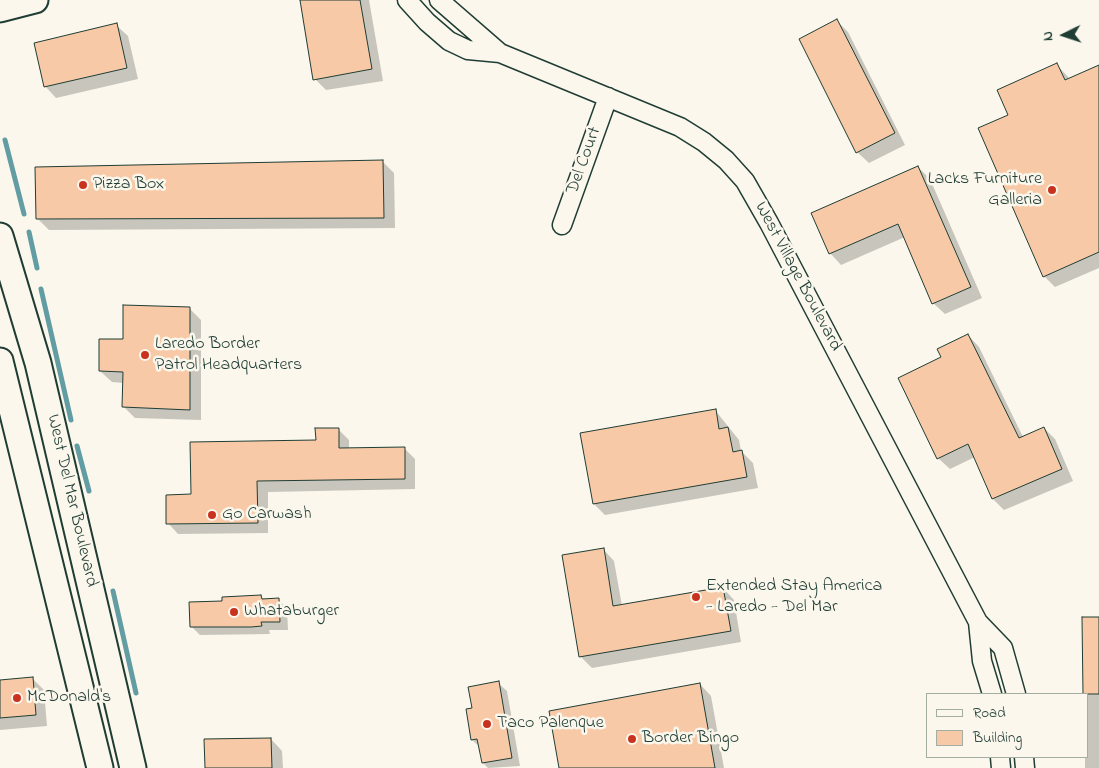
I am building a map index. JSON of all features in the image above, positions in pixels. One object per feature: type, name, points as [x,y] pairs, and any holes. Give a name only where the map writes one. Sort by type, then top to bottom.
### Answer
[{"type":"main road","points":[[0,9],[35,0]]},
{"type":"main road","name":"West Del Mar Boulevard","points":[[0,236],[38,363],[133,768]]},
{"type":"main road","points":[[1,366],[38,363]]},
{"type":"main road","name":"West Del Mar Boulevard","points":[[1,366],[100,768]]},
{"type":"main road","points":[[53,579],[89,575]]},
{"type":"main road","points":[[83,698],[120,710]]},
{"type":"street","name":"West Village Boulevard","points":[[407,0],[427,22],[449,41],[468,50],[500,53],[680,127],[704,142],[726,160],[745,181],[766,216],[978,622],[1003,648],[1016,693]]},
{"type":"street","name":"West Village Boulevard","points":[[439,0],[500,53]]},
{"type":"street","name":"Del Court","points":[[562,225],[608,97]]},
{"type":"street","name":"West Village Boulevard","points":[[978,622],[982,661],[992,693]]},
{"type":"building","points":[[300,0],[360,0],[372,69],[313,80]]},
{"type":"building","points":[[837,19],[895,133],[856,153],[799,39]]},
{"type":"building","points":[[117,23],[127,68],[44,87],[34,43]]},
{"type":"building","name":"Lacks Furniture Galleria","points":[[1057,63],[1065,80],[1099,65],[1099,252],[1043,277],[978,128],[1008,115],[997,90]]},
{"type":"building","points":[[383,160],[384,218],[36,219],[35,167]]},
{"type":"building","points":[[918,166],[971,287],[932,304],[898,224],[829,254],[811,213]]},
{"type":"building","name":"Laredo Border Patrol Headquarters","points":[[123,305],[190,307],[190,410],[122,407],[123,372],[99,371],[99,339],[123,339]]},
{"type":"building","points":[[968,334],[1019,438],[1044,427],[1062,469],[992,499],[968,444],[937,459],[898,378],[941,357],[937,349]]},
{"type":"building","points":[[716,409],[719,429],[728,427],[733,452],[742,450],[747,477],[593,504],[580,433]]},
{"type":"building","points":[[315,428],[339,428],[339,448],[405,447],[405,479],[257,481],[258,523],[166,524],[166,495],[191,494],[190,442],[316,440]]},
{"type":"building","name":"Extended Stay America - Laredo - Del Mar","points":[[604,548],[613,606],[723,587],[731,631],[579,657],[562,555]]},
{"type":"building","name":"Whataburger","points":[[261,595],[262,599],[279,598],[280,622],[261,622],[262,626],[251,627],[190,627],[189,602],[222,601],[222,597]]},
{"type":"building","points":[[1082,617],[1099,617],[1099,694],[1083,693]]},
{"type":"building","name":"McDonald's","points":[[33,677],[36,715],[0,718],[0,680]]},
{"type":"building","name":"Taco Palenque","points":[[499,681],[512,758],[482,763],[477,739],[471,740],[466,709],[472,708],[468,687]]},
{"type":"building","name":"Border Bingo","points":[[700,683],[715,768],[559,768],[549,711]]},
{"type":"building","points":[[271,738],[272,768],[205,768],[204,739]]},
{"type":"waterway","points":[[5,140],[24,214]]},
{"type":"waterway","points":[[29,232],[37,268]]},
{"type":"waterway","points":[[41,289],[71,420]]},
{"type":"waterway","points":[[77,446],[89,491]]},
{"type":"waterway","points":[[113,591],[136,693]]},
{"type":"place","name":"Pizza Box","points":[[83,185]]},
{"type":"place","name":"Lacks Furniture Galleria","points":[[1052,190]]},
{"type":"place","name":"Laredo Border Patrol Headquarters","points":[[145,355]]},
{"type":"place","name":"Go Carwash","points":[[212,515]]},
{"type":"place","name":"Extended Stay America - Laredo - Del Mar","points":[[696,597]]},
{"type":"place","name":"Whataburger","points":[[234,612]]},
{"type":"place","name":"McDonald's","points":[[17,698]]},
{"type":"place","name":"Taco Palenque","points":[[487,724]]},
{"type":"place","name":"Border Bingo","points":[[632,739]]}]
